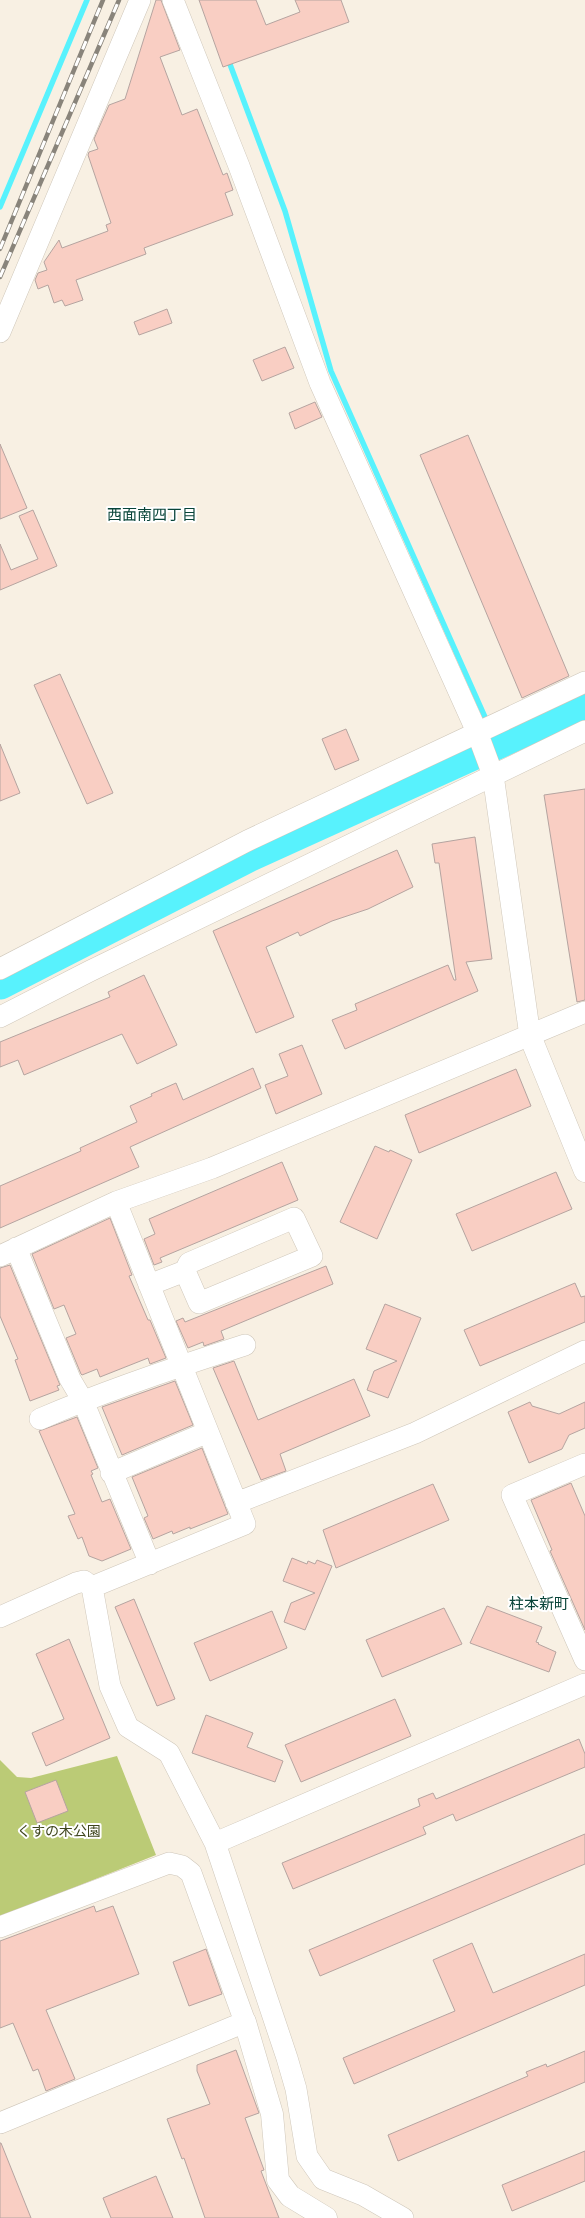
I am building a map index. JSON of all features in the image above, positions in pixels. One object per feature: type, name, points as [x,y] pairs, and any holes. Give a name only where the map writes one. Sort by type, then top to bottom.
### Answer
[{"type":"street","points":[[0,332],[140,0]]},
{"type":"street","points":[[173,0],[239,166],[320,383],[477,732],[493,775],[530,1036],[585,1171]]},
{"type":"street","points":[[0,969],[247,840],[585,682]]},
{"type":"street","points":[[0,1017],[90,971],[585,731]]},
{"type":"street","points":[[150,1564],[111,1473],[83,1401],[70,1380],[8,1252],[116,1202],[212,1168],[585,1012]]},
{"type":"street","points":[[92,1587],[245,1524],[116,1202]]},
{"type":"street","points":[[149,1285],[185,1271],[189,1263],[294,1218],[312,1256],[199,1303],[185,1271]]},
{"type":"street","points":[[40,1419],[83,1401],[181,1365],[245,1345]]},
{"type":"street","points":[[236,1503],[415,1433],[585,1351]]},
{"type":"street","points":[[111,1473],[208,1432]]},
{"type":"street","points":[[585,1464],[512,1495],[585,1660]]},
{"type":"street","points":[[0,1617],[76,1583],[84,1581],[92,1587],[110,1686],[128,1728],[169,1752],[215,1843],[287,2058],[296,2089],[307,2156],[323,2179],[363,2195],[403,2218]]},
{"type":"street","points":[[215,1843],[585,1684]]},
{"type":"street","points":[[0,1927],[169,1863],[182,1866],[191,1873],[245,2022],[272,2114],[278,2180],[290,2196],[326,2218]]},
{"type":"street","points":[[0,2123],[245,2022]]},
{"type":"green space","name":"くすの木公園","points":[[117,1756],[156,1855],[0,1917],[0,1760],[17,1777],[31,1778]]},
{"type":"building","points":[[156,0],[161,0],[180,50],[160,57],[182,115],[197,109],[223,175],[227,173],[233,190],[225,193],[233,215],[144,248],[146,254],[76,280],[83,300],[65,306],[62,300],[54,303],[48,285],[38,289],[35,280],[38,273],[47,270],[44,262],[59,240],[62,248],[108,231],[106,225],[111,223],[88,155],[89,152],[98,149],[94,139],[109,105],[125,99]]},
{"type":"building","points":[[199,0],[256,0],[266,25],[300,12],[295,0],[341,0],[349,22],[223,67]]},
{"type":"building","points":[[167,309],[172,323],[139,335],[134,322]]},
{"type":"building","points":[[285,347],[294,368],[262,381],[253,360]]},
{"type":"building","points":[[315,402],[322,417],[295,429],[289,413]]},
{"type":"building","points":[[468,435],[569,676],[522,698],[420,455]]},
{"type":"building","points":[[0,444],[27,508],[0,519]]},
{"type":"building","points":[[33,510],[57,566],[0,590],[0,544],[11,570],[38,559],[19,516]]},
{"type":"building","points":[[60,674],[113,793],[87,804],[34,685]]},
{"type":"building","points":[[346,729],[359,760],[335,770],[322,739]]},
{"type":"building","points":[[0,744],[20,793],[0,801]]},
{"type":"building","points":[[585,789],[585,1000],[577,1002],[544,795]]},
{"type":"building","points":[[475,837],[492,959],[466,962],[478,991],[345,1049],[332,1020],[357,1010],[355,1004],[448,965],[454,980],[456,980],[439,863],[435,863],[432,844]]},
{"type":"building","points":[[397,850],[413,887],[368,909],[332,921],[300,936],[298,932],[266,947],[294,1017],[256,1033],[213,931]]},
{"type":"building","points":[[144,975],[177,1045],[137,1064],[122,1034],[24,1075],[18,1060],[0,1067],[0,1042],[110,997],[108,992]]},
{"type":"building","points":[[302,1045],[322,1094],[276,1114],[265,1085],[288,1076],[279,1054]]},
{"type":"building","points":[[253,1068],[261,1088],[130,1147],[139,1167],[0,1228],[0,1186],[81,1151],[80,1148],[137,1122],[130,1106],[152,1096],[151,1094],[176,1083],[183,1100]]},
{"type":"building","points":[[516,1069],[531,1106],[419,1153],[405,1115]]},
{"type":"building","points":[[375,1146],[389,1152],[390,1150],[412,1160],[377,1239],[340,1222]]},
{"type":"building","points":[[282,1162],[298,1200],[160,1258],[162,1262],[154,1265],[144,1239],[155,1234],[149,1219]]},
{"type":"building","points":[[556,1172],[572,1209],[472,1251],[456,1214]]},
{"type":"building","points":[[110,1218],[132,1275],[129,1276],[166,1358],[150,1364],[148,1358],[100,1377],[97,1369],[82,1375],[66,1338],[76,1334],[64,1305],[54,1309],[32,1254]]},
{"type":"building","points":[[10,1265],[60,1385],[57,1386],[59,1390],[30,1401],[15,1360],[18,1359],[0,1316],[0,1268]]},
{"type":"building","points":[[326,1266],[333,1284],[221,1331],[224,1339],[204,1346],[203,1342],[188,1348],[176,1321],[183,1318],[185,1322]]},
{"type":"building","points":[[575,1283],[581,1297],[585,1296],[585,1322],[480,1366],[464,1330]]},
{"type":"building","points":[[385,1304],[421,1318],[388,1398],[367,1390],[374,1371],[397,1361],[366,1349]]},
{"type":"building","points":[[234,1361],[258,1420],[354,1379],[370,1416],[280,1454],[286,1471],[261,1480],[213,1368]]},
{"type":"building","points":[[175,1381],[193,1425],[122,1455],[102,1407]]},
{"type":"building","points":[[530,1402],[532,1406],[559,1414],[585,1402],[585,1428],[569,1435],[562,1449],[529,1463],[508,1412]]},
{"type":"building","points":[[77,1417],[98,1468],[91,1471],[93,1474],[91,1475],[102,1502],[110,1499],[131,1549],[102,1561],[89,1556],[82,1537],[78,1539],[68,1516],[75,1514],[39,1431]]},
{"type":"building","points":[[202,1448],[228,1514],[190,1529],[190,1527],[173,1534],[172,1531],[153,1539],[144,1518],[148,1516],[132,1477]]},
{"type":"building","points":[[571,1483],[585,1516],[585,1630],[550,1551],[552,1550],[531,1500]]},
{"type":"building","points":[[433,1484],[449,1520],[336,1568],[323,1530]]},
{"type":"building","points":[[292,1558],[307,1564],[308,1561],[315,1564],[317,1560],[332,1566],[305,1630],[284,1622],[291,1603],[315,1593],[283,1581]]},
{"type":"building","points":[[134,1599],[175,1699],[157,1706],[115,1607]]},
{"type":"building","points":[[487,1606],[542,1627],[536,1642],[556,1652],[549,1672],[470,1643]]},
{"type":"building","points":[[444,1608],[462,1644],[382,1677],[366,1640]]},
{"type":"building","points":[[272,1611],[287,1648],[210,1681],[194,1643]]},
{"type":"building","points":[[69,1639],[110,1738],[46,1766],[32,1733],[64,1719],[36,1654]]},
{"type":"building","points":[[395,1699],[411,1736],[301,1782],[285,1745]]},
{"type":"building","points":[[206,1715],[253,1733],[247,1747],[283,1761],[275,1782],[192,1753]]},
{"type":"building","points":[[579,1739],[585,1754],[585,1767],[456,1821],[453,1814],[423,1827],[426,1834],[293,1889],[282,1863],[420,1806],[418,1799],[433,1793],[436,1799]]},
{"type":"building","points":[[56,1780],[68,1811],[37,1823],[25,1792]]},
{"type":"building","points":[[585,1834],[585,1864],[320,1976],[309,1950]]},
{"type":"building","points":[[94,1906],[96,1912],[113,1906],[139,1974],[46,2010],[75,2079],[46,2091],[38,2069],[33,2071],[13,2023],[0,2028],[0,1941]]},
{"type":"building","points":[[472,1943],[493,1993],[585,1954],[585,1985],[354,2084],[343,2058],[455,2011],[433,1960]]},
{"type":"building","points":[[206,1949],[222,1994],[189,2006],[173,1962]]},
{"type":"building","points":[[236,2050],[259,2113],[245,2118],[264,2170],[261,2171],[279,2218],[205,2218],[184,2158],[182,2159],[167,2119],[210,2104],[197,2071],[197,2065]]},
{"type":"building","points":[[585,2051],[585,2082],[398,2161],[388,2135],[528,2076],[526,2072],[546,2064],[547,2067]]},
{"type":"building","points":[[1,2143],[31,2218],[0,2218]]},
{"type":"building","points":[[585,2151],[585,2181],[512,2211],[502,2185]]},
{"type":"building","points":[[156,2176],[173,2218],[111,2218],[103,2198]]},
{"type":"waterway","points":[[0,207],[87,0]]},
{"type":"waterway","points":[[228,59],[285,211],[331,371],[497,744]]},
{"type":"waterway","points":[[0,983],[248,856],[585,703]]},
{"type":"railway","points":[[0,249],[103,0]]},
{"type":"railway","points":[[0,277],[119,0]]},
{"type":"district","name":"西面南四丁目","points":[[152,515]]},
{"type":"district","name":"柱本新町","points":[[539,1604]]}]
